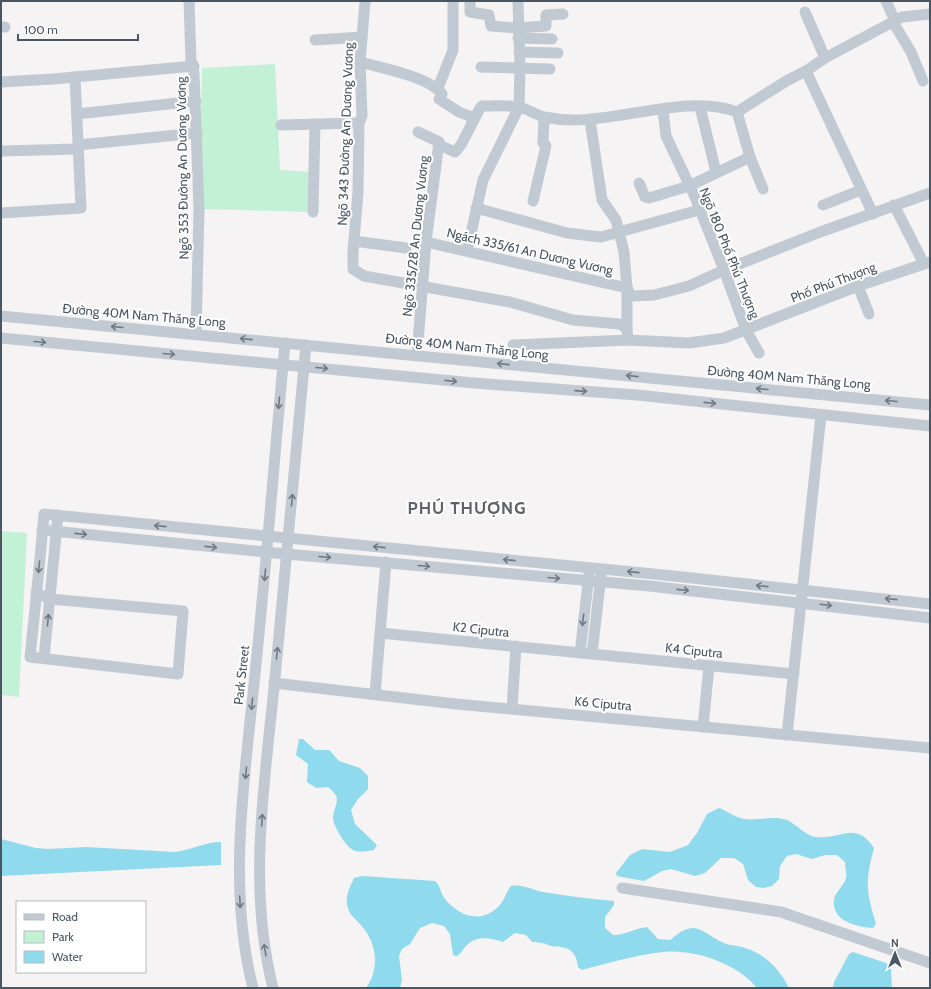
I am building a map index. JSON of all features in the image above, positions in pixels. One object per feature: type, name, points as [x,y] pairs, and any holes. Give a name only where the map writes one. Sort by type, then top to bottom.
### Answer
[{"type":"street","name":"Ngõ 353 Đường An Dương Vương","points":[[189,1],[191,60],[194,66],[196,101],[199,209],[196,334]]},
{"type":"street","name":"Ngõ 343 Đường An Dương Vương","points":[[365,1],[360,62],[362,116],[360,123],[358,192],[352,262],[353,269],[357,273],[364,276],[422,286]]},
{"type":"street","points":[[438,88],[453,50],[453,1]]},
{"type":"street","points":[[470,1],[470,12],[489,15],[491,26],[518,33],[552,39]]},
{"type":"street","points":[[467,251],[483,180],[519,107],[520,68],[518,1]]},
{"type":"street","points":[[886,1],[894,21],[911,52],[923,81]]},
{"type":"street","points":[[805,12],[825,58]]},
{"type":"street","points":[[518,33],[546,26],[546,15],[563,14]]},
{"type":"street","points":[[737,112],[788,80],[806,72],[825,58],[894,21],[902,17],[930,14]]},
{"type":"street","points":[[315,40],[362,36]]},
{"type":"street","points":[[519,52],[558,53]]},
{"type":"street","points":[[360,62],[427,81],[438,88],[442,94],[439,99],[459,112],[474,118]]},
{"type":"street","points":[[1,82],[194,66]]},
{"type":"street","points":[[481,67],[550,69]]},
{"type":"street","points":[[806,72],[872,214]]},
{"type":"street","points":[[1,213],[81,208],[75,77]]},
{"type":"street","points":[[77,114],[196,101]]},
{"type":"street","points":[[439,145],[455,152],[461,145],[474,118],[482,106],[519,107],[544,117],[590,120],[700,106],[727,108],[737,112]]},
{"type":"street","points":[[700,106],[716,172]]},
{"type":"street","name":"Ngõ 180 Phố Phú Thượng","points":[[663,110],[666,136],[689,186],[724,270],[746,330],[759,353]]},
{"type":"street","points":[[737,112],[750,157],[763,189]]},
{"type":"street","points":[[533,201],[546,146],[543,143],[544,117]]},
{"type":"street","points":[[590,120],[602,200],[616,220],[618,233],[624,252],[627,288],[627,335]]},
{"type":"street","points":[[282,125],[360,123]]},
{"type":"street","points":[[313,212],[315,124]]},
{"type":"street","name":"Ngõ 335/28 An Dương Vương","points":[[417,356],[426,242],[439,145],[439,142],[418,132]]},
{"type":"street","points":[[1,151],[78,147],[197,133]]},
{"type":"street","points":[[639,183],[647,199],[689,186],[750,157]]},
{"type":"street","points":[[823,205],[861,190]]},
{"type":"street","points":[[724,270],[823,231],[930,193]]},
{"type":"street","points":[[894,205],[927,263]]},
{"type":"street","points":[[476,208],[567,232],[601,237],[699,210]]},
{"type":"street","points":[[354,241],[406,248]]},
{"type":"street","name":"Ngách 335/61 An Dương Vương","points":[[426,242],[627,288],[631,296],[654,296],[689,286],[724,270]]},
{"type":"street","name":"Phố Phú Thượng","points":[[627,335],[689,343],[724,338],[858,286],[927,263]]},
{"type":"street","points":[[422,286],[510,302],[573,320],[620,324],[627,335]]},
{"type":"street","points":[[858,286],[869,314]]},
{"type":"street","name":"Đường 40M Nam Thăng Long","points":[[1,316],[930,405]]},
{"type":"street","points":[[513,345],[627,335]]},
{"type":"street","points":[[1,338],[474,383],[637,395],[930,426]]},
{"type":"street","name":"Park Street","points":[[253,988],[242,932],[239,901],[239,864],[285,343]]},
{"type":"street","points":[[273,988],[262,931],[259,901],[259,865],[274,683],[306,345]]},
{"type":"street","points":[[787,735],[804,590],[821,415]]},
{"type":"street","points":[[36,593],[50,599],[184,611],[178,674],[30,657],[36,593],[42,530],[44,514],[602,569],[930,604]]},
{"type":"street","points":[[44,658],[58,516]]},
{"type":"street","points":[[42,530],[286,554],[601,582],[802,602],[930,618]]},
{"type":"street","points":[[375,694],[386,562]]},
{"type":"street","points":[[580,653],[590,568]]},
{"type":"street","points":[[592,654],[602,569]]},
{"type":"street","points":[[262,603],[282,604]]},
{"type":"street","name":"K2 Ciputra","points":[[380,633],[592,654]]},
{"type":"street","points":[[512,709],[516,646]]},
{"type":"street","name":"K4 Ciputra","points":[[592,654],[794,674]]},
{"type":"street","points":[[703,727],[709,666]]},
{"type":"street","name":"K6 Ciputra","points":[[274,683],[512,709],[930,748]]},
{"type":"street","points":[[622,888],[781,912],[930,962]]},
{"type":"green space","points":[[275,64],[280,170],[314,172],[313,212],[199,209],[202,68]]},
{"type":"green space","points":[[1,531],[27,533],[19,697],[1,695]]},
{"type":"water","points":[[299,739],[303,739],[315,750],[329,750],[339,761],[360,768],[368,776],[368,789],[358,799],[351,810],[355,824],[377,845],[374,850],[364,852],[355,851],[343,840],[333,820],[337,798],[333,791],[328,787],[316,788],[307,782],[308,764],[296,755]]},
{"type":"water","points":[[719,808],[744,819],[776,818],[787,820],[816,837],[848,833],[861,835],[874,848],[868,878],[870,903],[876,924],[873,928],[846,922],[837,913],[834,907],[835,897],[846,878],[845,862],[837,855],[825,855],[812,859],[796,854],[787,856],[780,866],[779,879],[772,886],[763,888],[756,887],[748,880],[743,864],[734,858],[721,858],[705,873],[695,876],[671,869],[662,871],[644,881],[617,876],[616,873],[630,855],[642,849],[670,852],[688,845],[697,833],[707,814]]},
{"type":"water","points":[[1,839],[36,848],[48,849],[86,847],[175,852],[209,843],[221,842],[221,865],[1,876]]},
{"type":"water","points":[[362,876],[435,881],[443,897],[451,905],[457,910],[470,916],[484,915],[498,907],[511,886],[523,886],[543,892],[561,895],[614,901],[614,905],[605,917],[605,928],[613,935],[647,927],[658,939],[670,940],[686,929],[698,929],[724,943],[742,947],[759,954],[771,963],[789,988],[757,988],[738,971],[701,955],[688,953],[663,952],[643,955],[582,970],[578,967],[573,953],[568,949],[532,942],[526,935],[515,933],[503,942],[483,938],[474,940],[457,956],[453,955],[450,934],[444,926],[432,923],[420,928],[410,944],[402,949],[399,956],[402,980],[400,988],[366,988],[373,973],[375,956],[366,932],[350,913],[347,904],[348,893],[354,878]]},
{"type":"water","points":[[853,952],[886,963],[891,969],[892,988],[833,988],[834,982],[849,954]]},
{"type":"district","name":"PHÚ THƯỢNG","points":[[467,508]]}]
